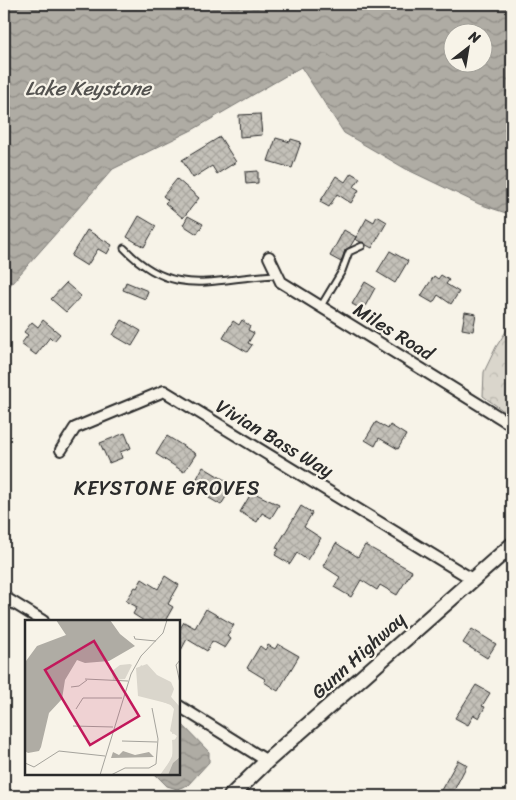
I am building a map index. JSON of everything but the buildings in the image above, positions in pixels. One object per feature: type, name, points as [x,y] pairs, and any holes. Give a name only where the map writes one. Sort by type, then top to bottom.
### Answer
[{"type":"main road","name":"Gunn Highway","points":[[231,796],[267,761],[512,545]]},
{"type":"street","name":"Miles Road","points":[[269,257],[281,282],[512,424]]},
{"type":"street","name":"Vivian Bass Way","points":[[61,450],[75,428],[164,391],[472,579]]},
{"type":"street","points":[[4,597],[41,620]]},
{"type":"street","points":[[180,707],[267,761]]},
{"type":"lane","points":[[321,306],[342,271],[349,252],[362,246]]},
{"type":"lane","points":[[124,248],[139,264],[158,275],[190,283],[278,275]]},
{"type":"green space","points":[[512,322],[512,417],[483,396],[484,372],[496,347]]},
{"type":"water","name":"Lake Keystone","points":[[4,4],[512,4],[512,215],[479,204],[406,169],[344,133],[301,67],[194,129],[113,169],[4,292]]},
{"type":"water","points":[[180,722],[209,752],[209,762],[188,785],[177,789],[167,786],[156,775],[180,775]]},
{"type":"district","name":"KEYSTONE GROVES","points":[[167,488]]}]
